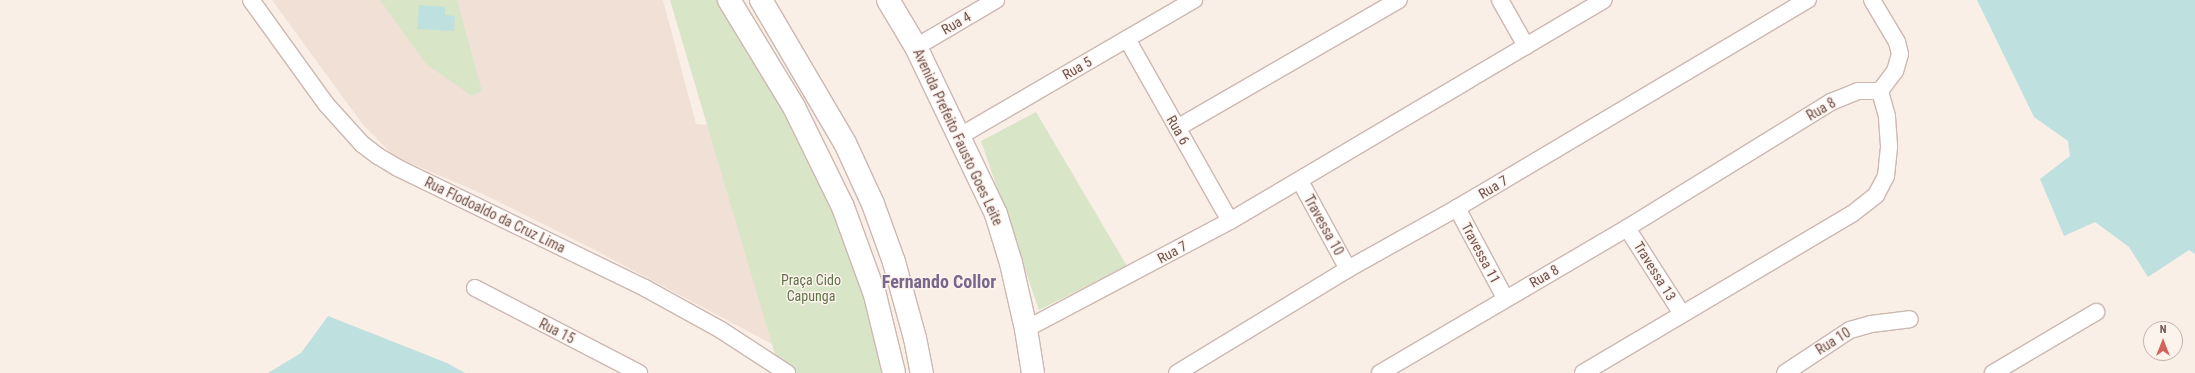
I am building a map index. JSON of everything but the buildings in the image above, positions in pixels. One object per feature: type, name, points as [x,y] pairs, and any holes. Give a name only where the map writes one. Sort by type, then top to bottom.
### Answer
[{"type":"street","name":"Rua Flodoaldo da Cruz Lima","points":[[251,0],[326,104],[362,144],[378,156],[398,168],[651,292],[721,330],[787,373]]},
{"type":"street","points":[[729,0],[794,107],[843,207],[874,295],[894,373]]},
{"type":"street","points":[[761,0],[845,144],[872,204],[894,262],[915,338],[922,373]]},
{"type":"street","name":"Avenida Prefeito Fausto Goes Leite","points":[[888,0],[916,47],[991,201],[1002,231],[1026,329],[1033,373]]},
{"type":"street","name":"Rua 4","points":[[916,47],[996,0]]},
{"type":"street","name":"Rua 5","points":[[960,136],[1193,0]]},
{"type":"street","points":[[1177,128],[1399,0]]},
{"type":"street","points":[[1500,0],[1526,46]]},
{"type":"street","name":"Rua 7","points":[[1026,329],[1300,181],[1604,0]]},
{"type":"street","name":"Rua 7","points":[[1177,373],[1348,269],[1457,208],[1808,0]]},
{"type":"street","points":[[1583,373],[1852,214],[1876,195],[1886,176],[1889,146],[1887,116],[1880,91],[1895,71],[1900,54],[1897,42],[1872,0]]},
{"type":"street","name":"Rua 6","points":[[1127,39],[1230,220]]},
{"type":"street","name":"Rua 8","points":[[1380,373],[1403,367],[1505,298],[1627,228],[1831,102],[1858,91],[1880,91]]},
{"type":"street","name":"Travessa 10","points":[[1300,181],[1348,269]]},
{"type":"street","name":"Travessa 11","points":[[1457,208],[1505,298]]},
{"type":"street","name":"Travessa 13","points":[[1627,228],[1682,314]]},
{"type":"street","name":"Rua 15","points":[[475,288],[639,373]]},
{"type":"street","points":[[1993,373],[2096,312]]},
{"type":"street","name":"Rua 10","points":[[1785,373],[1850,330],[1871,324],[1910,319]]},
{"type":"shaded area","points":[[272,0],[663,0],[696,124],[708,125],[774,345],[591,248],[485,195],[394,156],[363,125]]},
{"type":"green space","points":[[380,0],[457,0],[482,91],[472,96],[426,64]]},
{"type":"green space","name":"Praça Cido Capunga","points":[[670,0],[718,0],[797,132],[859,267],[884,373],[793,373],[777,361]]},
{"type":"green space","points":[[1036,112],[1127,266],[1039,310],[981,141]]},
{"type":"water","points":[[1977,0],[2195,0],[2195,254],[2189,250],[2148,277],[2129,247],[2095,222],[2064,236],[2040,179],[2070,156],[2068,141],[2034,117]]},
{"type":"water","points":[[419,5],[445,7],[445,15],[455,16],[454,31],[417,29]]},
{"type":"water","points":[[328,316],[447,363],[465,373],[268,373],[301,353]]},
{"type":"district","name":"Fernando Collor","points":[[939,282]]}]
